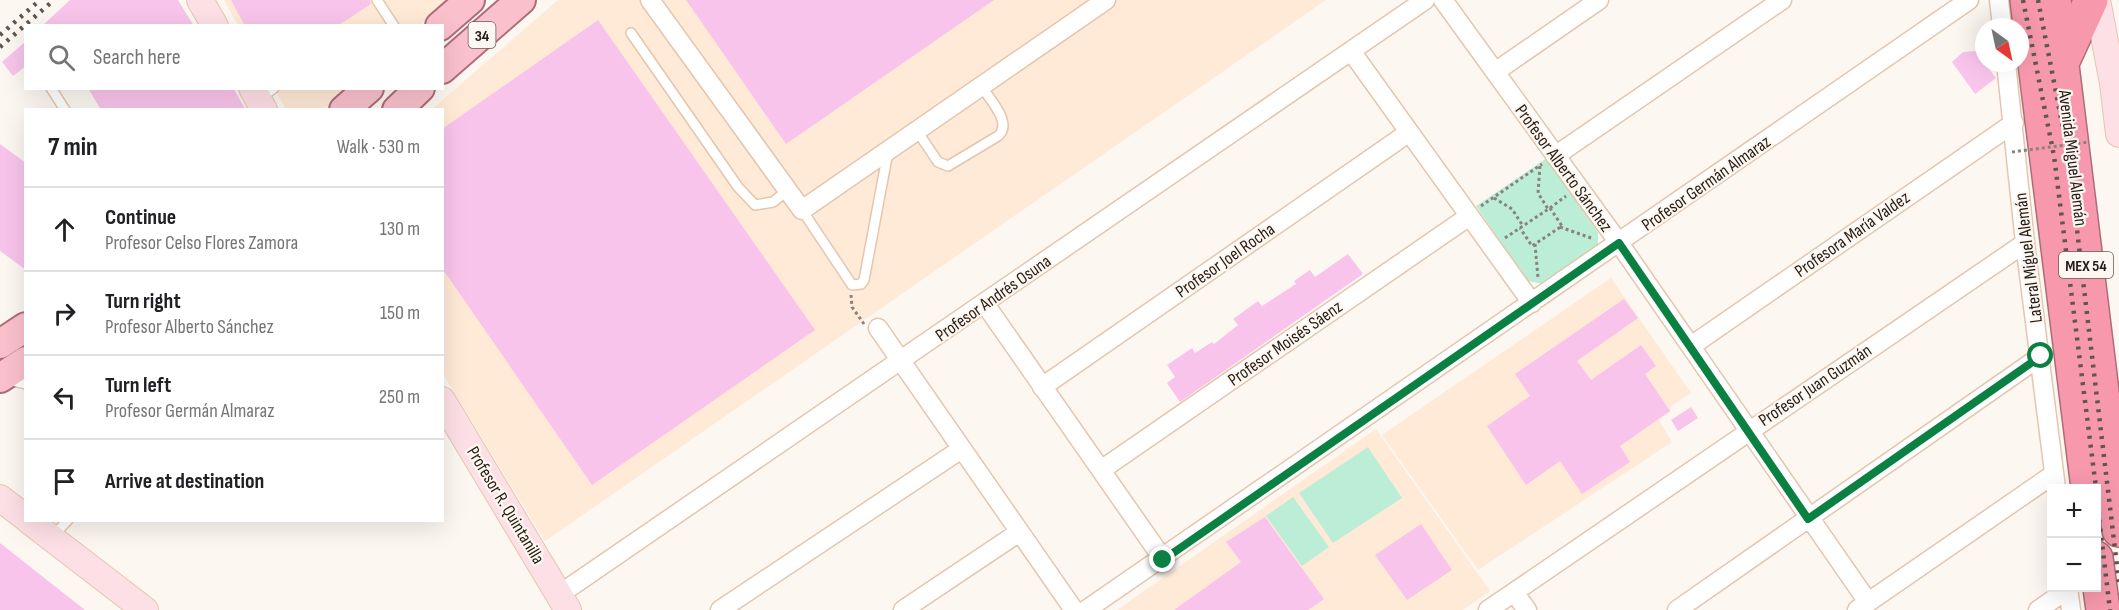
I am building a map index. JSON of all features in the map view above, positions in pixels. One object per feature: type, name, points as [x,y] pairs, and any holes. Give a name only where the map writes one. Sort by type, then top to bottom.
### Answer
[{"type":"highway","name":"Avenida Miguel Alemán","points":[[2027,0],[2087,484]]},
{"type":"highway","name":"Avenida Miguel Alemán","points":[[2054,0],[2119,530]]},
{"type":"highway","points":[[2061,65],[2091,0]]},
{"type":"highway","points":[[2101,592],[2103,610]]},
{"type":"main road","name":"34","points":[[444,67],[521,0]]},
{"type":"main road","name":"34","points":[[444,24],[477,9]]},
{"type":"main road","points":[[346,108],[367,90]]},
{"type":"main road","points":[[398,108],[418,90]]},
{"type":"main road","points":[[0,378],[24,362]]},
{"type":"street","points":[[200,0],[214,24]]},
{"type":"street","points":[[650,0],[802,210],[1106,0]]},
{"type":"street","name":"Profesor Andrés Osuna","points":[[564,602],[901,361],[1425,0]]},
{"type":"street","name":"Profesor Alberto Sánchez","points":[[1443,0],[1495,72],[1547,161],[1619,243],[1691,346],[1808,519],[1862,606]]},
{"type":"street","points":[[1495,72],[1599,0]]},
{"type":"street","points":[[1547,161],[1782,0]]},
{"type":"street","name":"Profesor Germán Almaraz","points":[[1086,610],[1163,560],[1969,0]]},
{"type":"street","points":[[1999,0],[2001,18]]},
{"type":"street","points":[[2097,0],[2116,71],[2119,134]]},
{"type":"street","points":[[1351,51],[1408,133],[1474,212],[1532,303]]},
{"type":"street","name":"Lateral Miguel Alemán","points":[[2007,72],[2025,243],[2055,481]]},
{"type":"street","name":"Profesora María Valdez","points":[[1691,346],[2014,123]]},
{"type":"street","name":"Profesor Joel Rocha","points":[[1042,387],[1408,133]]},
{"type":"street","name":"Profesor Moisés Sáenz","points":[[1101,470],[1474,212]]},
{"type":"street","name":"Profesor Juan Guzmán","points":[[1488,610],[1748,430],[2025,243]]},
{"type":"street","points":[[985,304],[1163,560]]},
{"type":"street","points":[[878,328],[960,450],[1074,610]]},
{"type":"street","points":[[1677,610],[2041,356]]},
{"type":"street","name":"Profesor R. Quintanilla","points":[[444,403],[564,602]]},
{"type":"street","points":[[720,610],[960,450]]},
{"type":"street","points":[[1862,606],[2055,481]]},
{"type":"street","points":[[0,498],[24,517]]},
{"type":"street","points":[[37,522],[59,529],[145,610]]},
{"type":"street","points":[[903,610],[1018,533]]},
{"type":"street","points":[[1514,592],[1527,610]]},
{"type":"street","points":[[2038,610],[2063,592]]},
{"type":"street","points":[[2069,592],[2071,610]]},
{"type":"lane","points":[[377,0],[393,24]]},
{"type":"lane","points":[[444,54],[477,9]]},
{"type":"lane","points":[[631,33],[738,187],[755,205],[773,202],[788,190]]},
{"type":"lane","points":[[917,131],[938,162],[948,166],[998,136],[1004,130],[1004,122],[982,87]]},
{"type":"lane","points":[[52,90],[64,108]]},
{"type":"lane","points":[[802,210],[852,285],[861,284],[864,280],[888,152]]},
{"type":"lane","points":[[0,370],[13,339]]},
{"type":"lane","points":[[0,378],[24,384]]},
{"type":"path","points":[[2012,152],[2090,142]]},
{"type":"path","points":[[1474,212],[1547,161]]},
{"type":"path","points":[[1547,161],[1538,193],[1562,226],[1560,227]]},
{"type":"path","points":[[1562,187],[1573,203]]},
{"type":"path","points":[[1498,232],[1503,240],[1567,195]]},
{"type":"path","points":[[1494,198],[1512,209],[1532,246],[1560,227]]},
{"type":"path","points":[[1560,227],[1594,237],[1592,248]]},
{"type":"path","points":[[1535,244],[1538,279]]},
{"type":"path","points":[[1530,278],[1546,280]]},
{"type":"path","points":[[852,285],[851,300],[855,313],[864,324],[878,328]]},
{"type":"shaded area","points":[[224,0],[448,0],[421,24],[237,24]]},
{"type":"shaded area","points":[[558,0],[1326,0],[545,541],[444,376],[444,108],[433,108]]},
{"type":"shaded area","points":[[275,90],[346,90],[325,108],[285,108]]},
{"type":"shaded area","points":[[1611,278],[1691,393],[1670,407],[1671,411],[1659,420],[1672,442],[1478,570],[1382,435]]},
{"type":"shaded area","points":[[1376,429],[1490,591],[1463,610],[1117,610]]},
{"type":"green space","points":[[1547,158],[1598,232],[1598,247],[1543,284],[1528,281],[1476,206]]},
{"type":"green space","points":[[1368,447],[1402,498],[1333,543],[1299,493]]},
{"type":"green space","points":[[1293,497],[1329,547],[1302,566],[1266,516]]},
{"type":"building","points":[[70,0],[178,0],[193,24],[44,24]]},
{"type":"building","points":[[231,0],[370,0],[371,4],[340,24],[244,24]]},
{"type":"building","points":[[686,0],[994,0],[786,144]]},
{"type":"building","points":[[598,20],[815,330],[592,485],[444,271],[444,128]]},
{"type":"building","points":[[24,43],[24,68],[13,76],[2,62]]},
{"type":"building","points":[[1975,51],[1975,72],[1991,72],[1996,78],[1975,94],[1952,62],[1963,52]]},
{"type":"building","points":[[89,90],[234,90],[245,108],[100,108]]},
{"type":"building","points":[[0,144],[24,162],[24,269],[0,251]]},
{"type":"building","points":[[1348,254],[1363,274],[1180,402],[1167,383],[1175,377],[1167,365],[1192,348],[1195,353],[1212,342],[1214,344],[1238,325],[1233,319],[1258,301],[1262,306],[1296,284],[1294,281],[1310,270],[1315,277]]},
{"type":"building","points":[[1624,299],[1638,318],[1577,361],[1591,380],[1641,345],[1656,366],[1645,374],[1670,411],[1620,446],[1630,462],[1582,494],[1560,461],[1526,485],[1487,426],[1530,396],[1515,374]]},
{"type":"building","points":[[1691,407],[1698,418],[1678,431],[1671,420]]},
{"type":"building","points":[[1265,517],[1324,599],[1308,610],[1174,610],[1241,562],[1226,542]]},
{"type":"building","points":[[1421,524],[1452,570],[1407,600],[1375,555]]},
{"type":"building","points":[[0,543],[85,610],[0,610]]},
{"type":"railway","points":[[0,35],[40,0]]},
{"type":"railway","points":[[26,24],[54,0]]},
{"type":"railway","points":[[2023,0],[2054,156],[2095,484]]},
{"type":"railway","points":[[2038,0],[2068,154],[2119,583]]},
{"type":"railway","points":[[0,47],[24,26]]},
{"type":"railway","points":[[2101,535],[2110,610]]},
{"type":"route","points":[[1163,560],[1619,243],[1808,519],[2041,356]]}]
